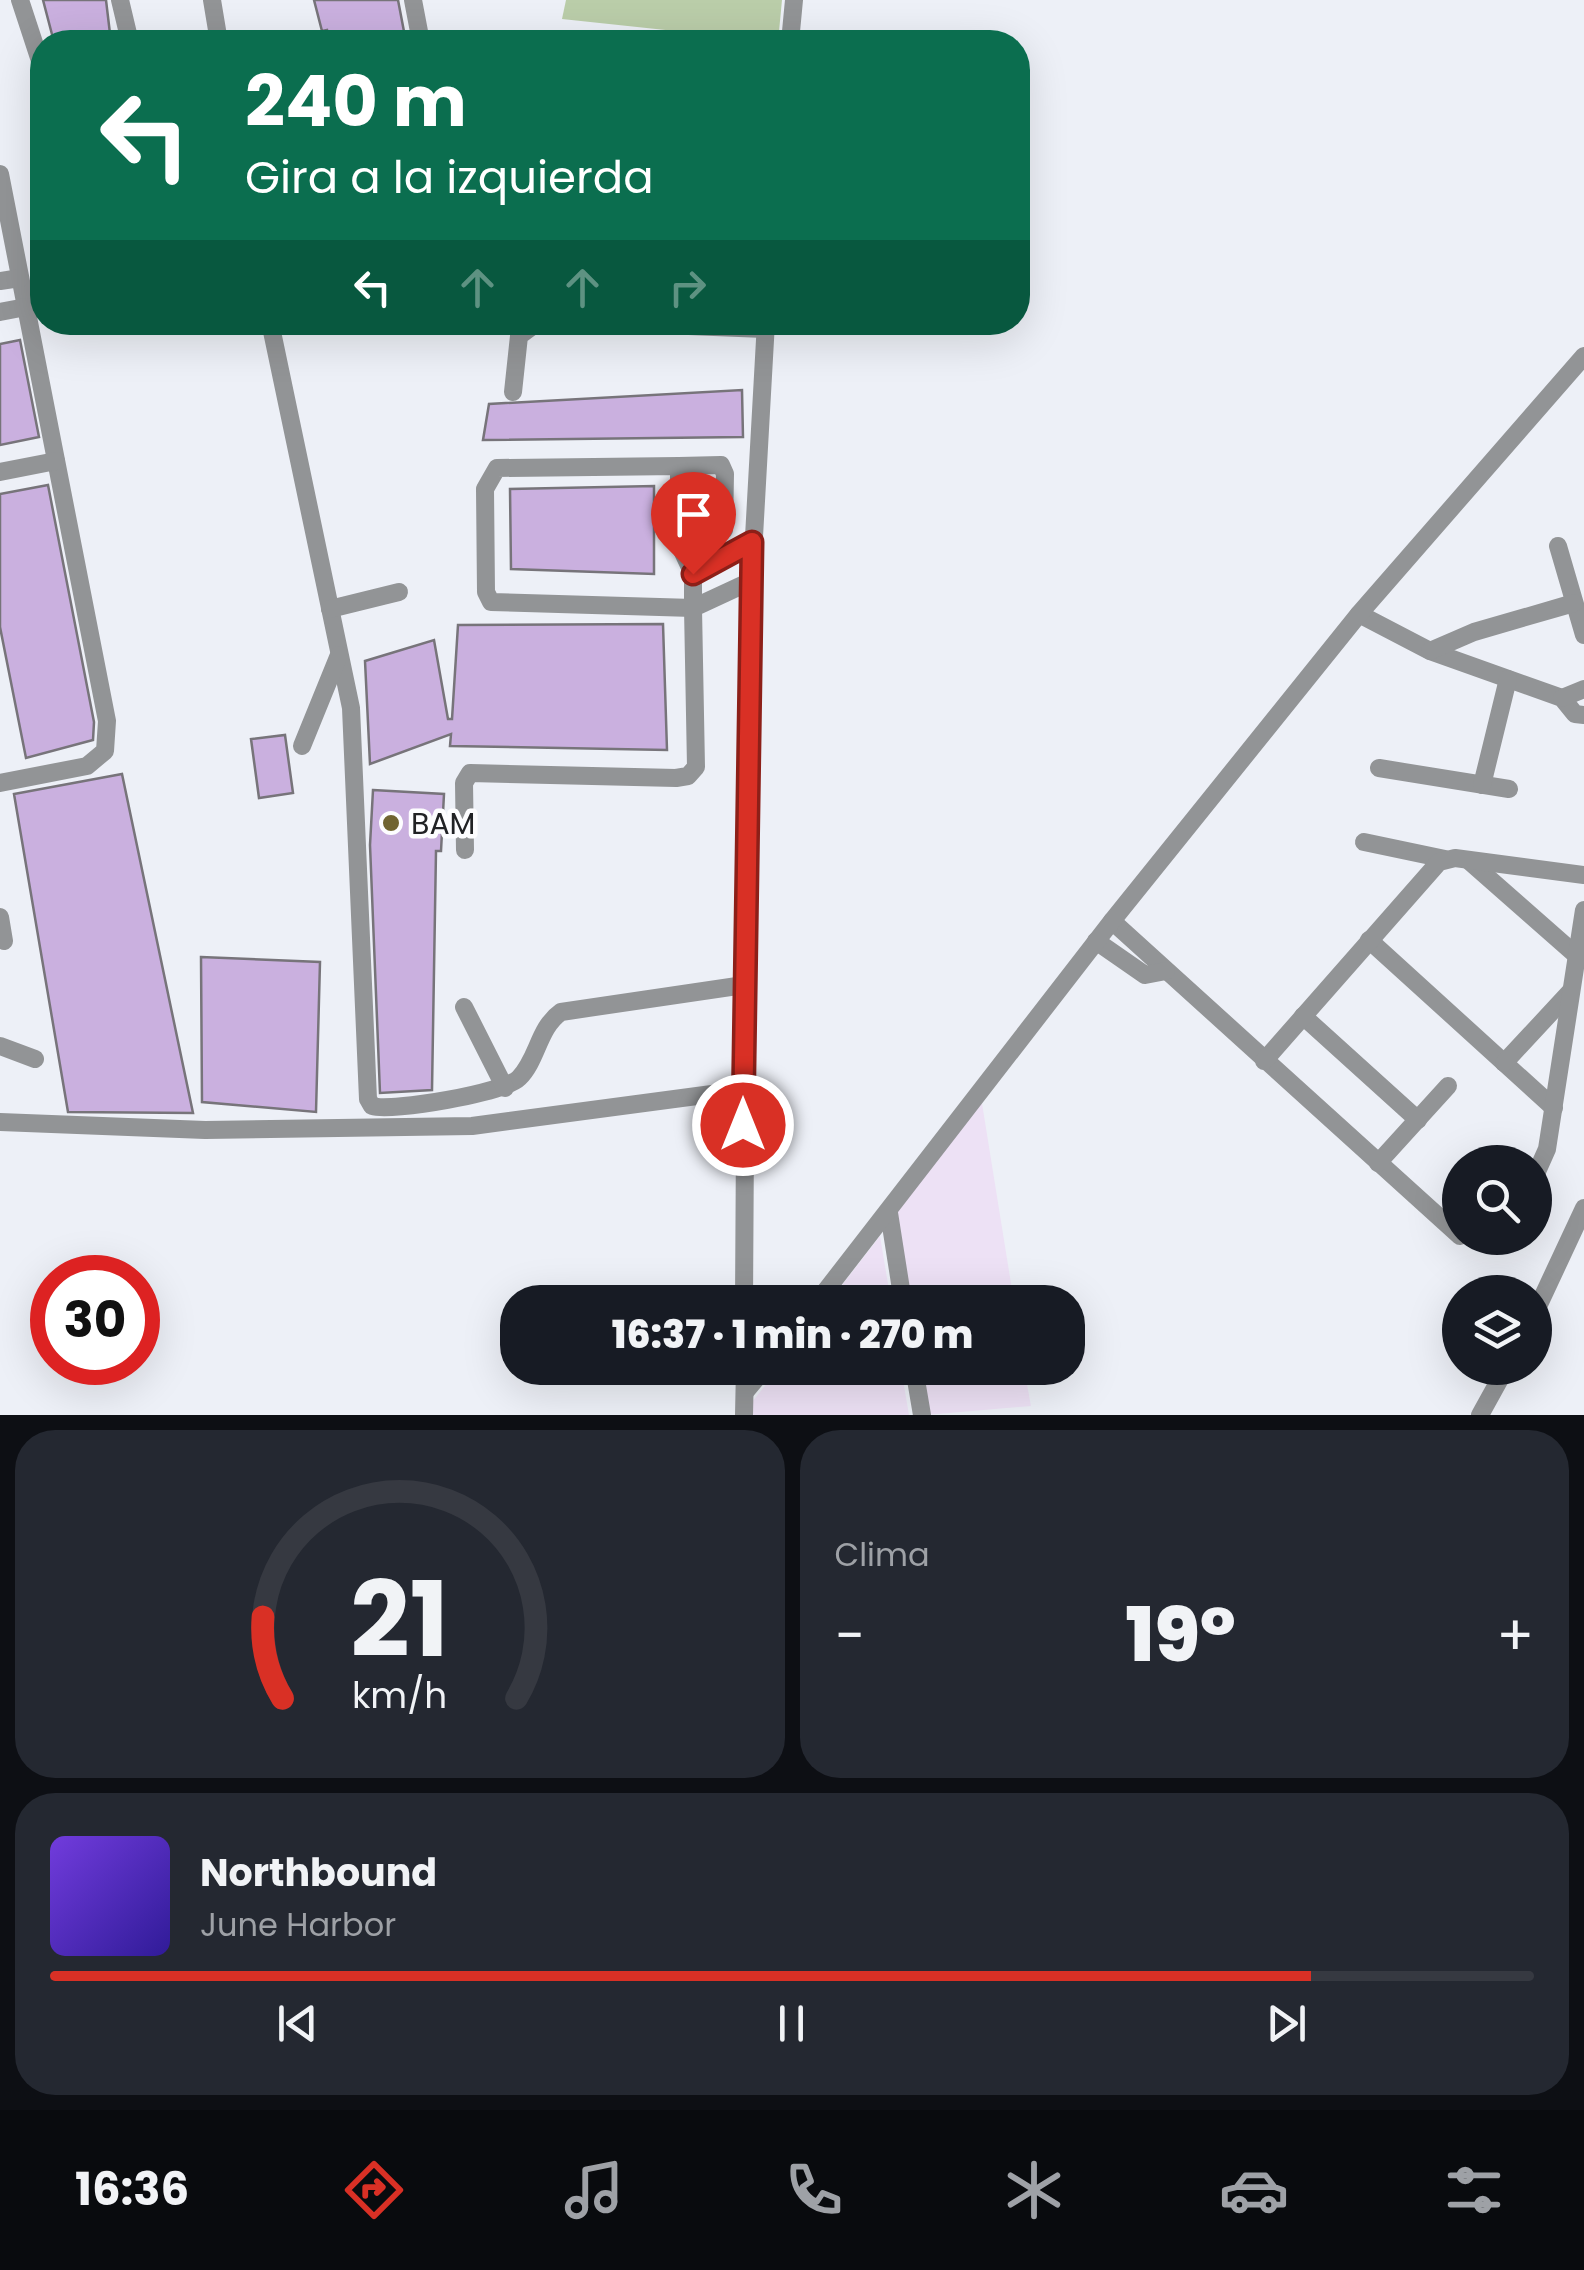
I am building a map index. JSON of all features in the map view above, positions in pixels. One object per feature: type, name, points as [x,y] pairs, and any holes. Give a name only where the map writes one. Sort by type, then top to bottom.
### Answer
[{"type":"street","points":[[20,0],[30,30]]},
{"type":"street","points":[[120,0],[127,30]]},
{"type":"street","points":[[212,0],[217,30]]},
{"type":"street","points":[[414,0],[420,30]]},
{"type":"street","points":[[791,30],[794,0]]},
{"type":"street","points":[[0,174],[30,328]]},
{"type":"street","points":[[0,281],[20,278]]},
{"type":"street","points":[[0,312],[26,307]]},
{"type":"street","points":[[0,783],[87,766],[106,751],[107,721],[31,335]]},
{"type":"street","points":[[273,335],[351,708],[368,1099],[372,1106],[380,1108],[505,1088],[526,1069],[551,1019],[561,1012],[744,984]]},
{"type":"street","points":[[513,392],[519,335]]},
{"type":"street","points":[[744,1285],[742,1090],[749,582],[765,335]]},
{"type":"street","points":[[831,1285],[1112,921],[1360,614],[1584,356]]},
{"type":"street","points":[[0,472],[56,461]]},
{"type":"street","points":[[679,534],[724,530],[725,474],[720,465],[497,468],[485,489],[486,592],[490,602],[500,604],[693,608],[749,582]]},
{"type":"street","points":[[465,850],[464,783],[470,774],[676,778],[688,776],[696,768],[693,574],[686,564],[679,534],[679,466]]},
{"type":"street","points":[[693,574],[752,542]]},
{"type":"street","points":[[1558,546],[1584,635]]},
{"type":"street","points":[[330,609],[398,592]]},
{"type":"street","points":[[1430,651],[1474,632],[1574,603]]},
{"type":"street","points":[[1360,614],[1430,651],[1562,698],[1575,714],[1584,715]]},
{"type":"street","points":[[302,746],[340,655]]},
{"type":"street","points":[[1482,786],[1508,679]]},
{"type":"street","points":[[1562,698],[1584,689]]},
{"type":"street","points":[[1379,768],[1509,789]]},
{"type":"street","points":[[1364,842],[1445,859],[1584,875]]},
{"type":"street","points":[[1264,1061],[1434,865],[1445,859]]},
{"type":"street","points":[[1467,859],[1576,955]]},
{"type":"street","points":[[1549,1145],[1584,910]]},
{"type":"street","points":[[0,917],[4,941]]},
{"type":"street","points":[[1112,921],[1442,1220]]},
{"type":"street","points":[[1369,940],[1554,1108]]},
{"type":"street","points":[[1096,942],[1146,974],[1166,971]]},
{"type":"street","points":[[1504,1062],[1570,992]]},
{"type":"street","points":[[464,1007],[505,1088]]},
{"type":"street","points":[[1303,1016],[1418,1120]]},
{"type":"street","points":[[0,1046],[35,1059]]},
{"type":"street","points":[[1378,1163],[1448,1086]]},
{"type":"street","points":[[0,1122],[205,1130],[472,1126],[742,1090]]},
{"type":"street","points":[[1552,1277],[1584,1208]]},
{"type":"street","points":[[889,1213],[901,1285]]},
{"type":"street","points":[[744,1415],[745,1385]]},
{"type":"street","points":[[745,1392],[751,1385]]},
{"type":"street","points":[[917,1385],[922,1415]]},
{"type":"street","points":[[1480,1415],[1497,1385]]},
{"type":"shaded area","points":[[981,1097],[1011,1285],[905,1285],[894,1215]]},
{"type":"shaded area","points":[[880,1236],[888,1285],[842,1285]]},
{"type":"shaded area","points":[[766,1385],[904,1385],[909,1415],[753,1415],[752,1402]]},
{"type":"shaded area","points":[[921,1385],[1027,1385],[1031,1406],[926,1415]]},
{"type":"green space","points":[[566,0],[782,0],[779,30],[665,30],[562,19]]},
{"type":"building","points":[[43,0],[106,0],[110,30],[51,30]]},
{"type":"building","points":[[314,0],[398,0],[404,30],[327,30],[322,30]]},
{"type":"building","points":[[20,340],[39,437],[0,445],[0,344]]},
{"type":"building","points":[[742,390],[743,437],[483,440],[489,404]]},
{"type":"building","points":[[48,485],[94,722],[93,740],[26,758],[0,627],[0,494]]},
{"type":"building","points":[[654,486],[654,574],[511,569],[510,489]]},
{"type":"building","points":[[663,624],[667,750],[450,746],[451,734],[370,764],[365,661],[434,640],[448,719],[452,719],[458,625]]},
{"type":"building","points":[[285,735],[293,793],[259,798],[251,739]]},
{"type":"building","points":[[122,774],[193,1113],[68,1112],[14,794]]},
{"type":"building","points":[[373,790],[444,794],[441,851],[436,851],[432,1090],[380,1093],[370,845]]},
{"type":"building","points":[[201,957],[320,962],[316,1112],[202,1102]]},
{"type":"place","name":"BAM","points":[[391,823]]},
{"type":"route","points":[[693,574],[752,542],[743,1125]]}]
